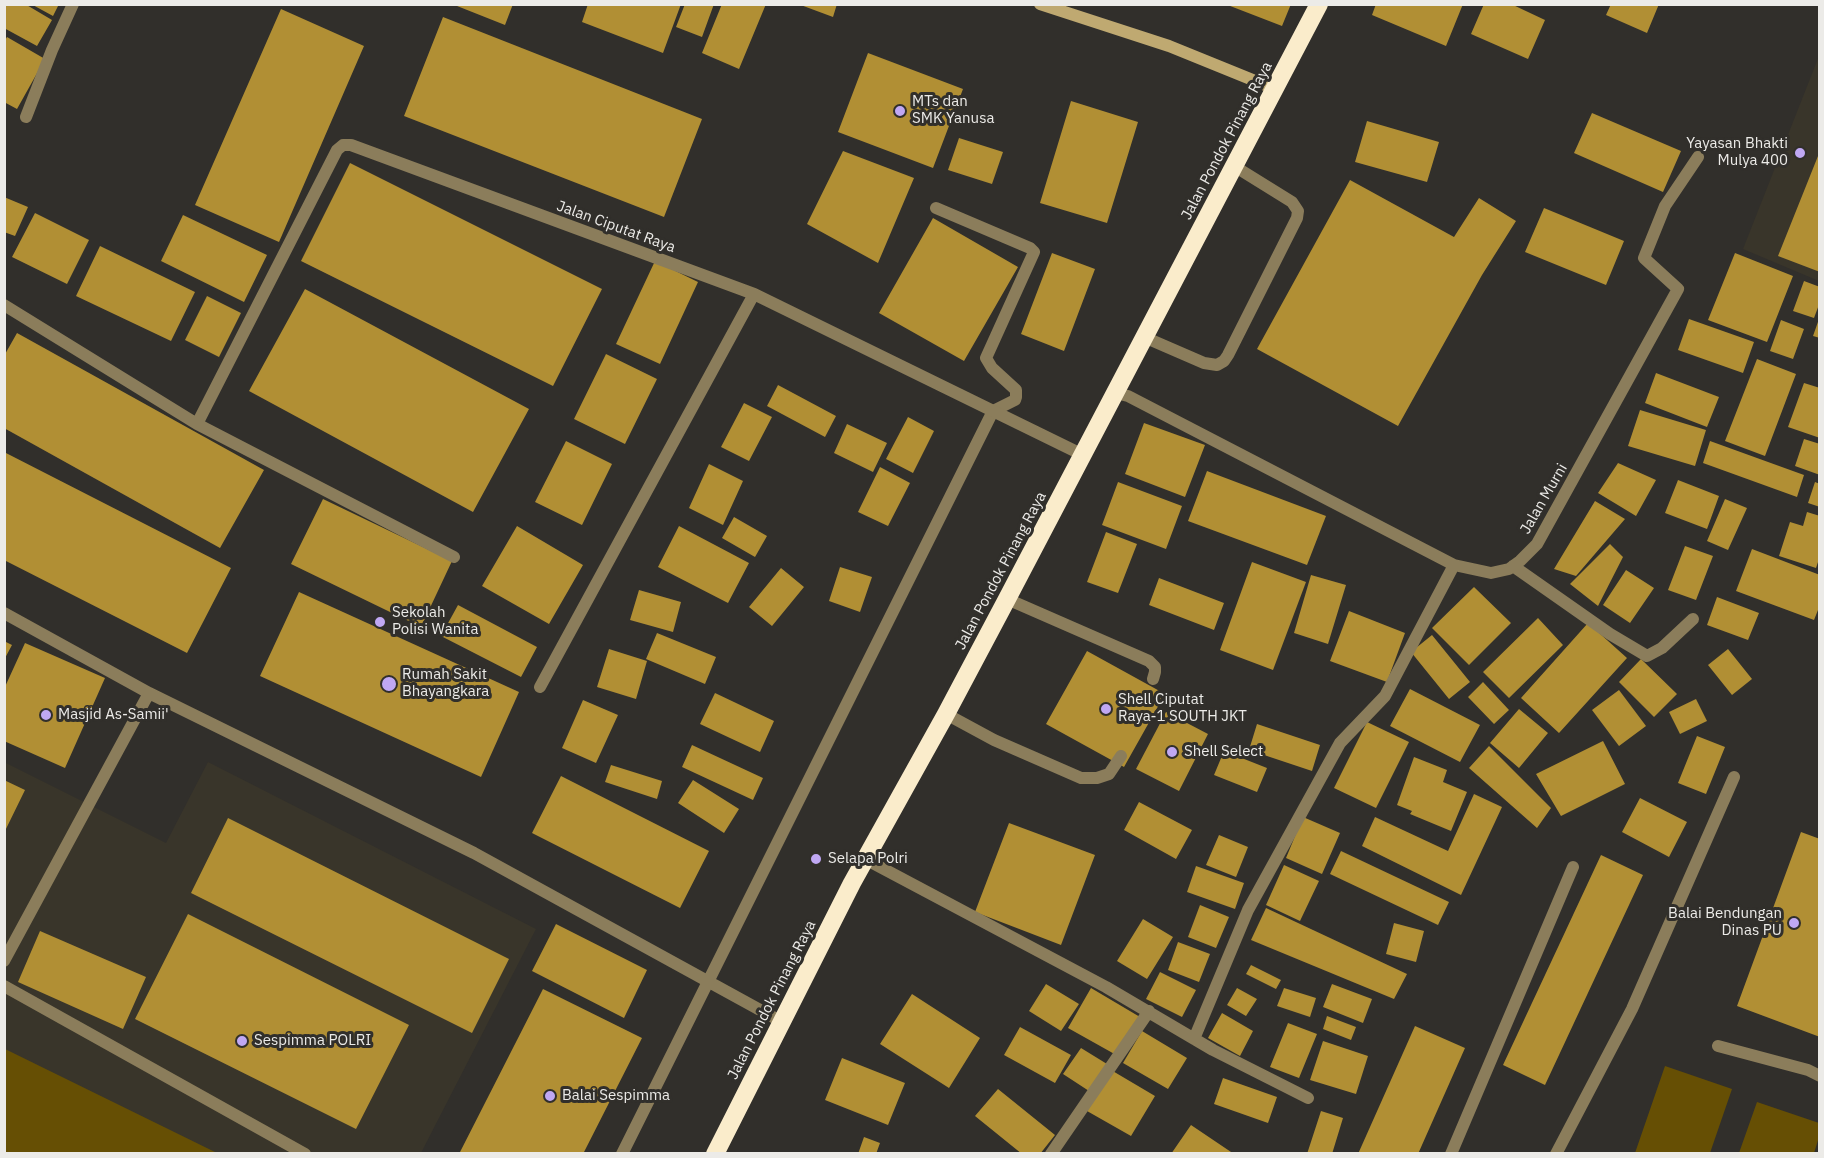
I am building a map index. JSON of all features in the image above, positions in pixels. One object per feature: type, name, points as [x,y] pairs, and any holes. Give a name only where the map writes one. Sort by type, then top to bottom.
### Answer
[{"type":"highway","name":"Jalan Pondok Pinang Raya","points":[[715,1154],[865,860],[1007,599],[1319,4]]},
{"type":"street","points":[[26,117],[73,4]]},
{"type":"street","points":[[1040,4],[1169,46],[1275,89]]},
{"type":"street","name":"Jalan Ciputat Raya","points":[[197,424],[337,150],[343,145],[351,145],[754,294]]},
{"type":"street","name":"Jalan Murni","points":[[1513,566],[1537,544],[1678,289],[1644,258],[1665,206],[1698,157]]},
{"type":"street","points":[[1144,337],[1204,363],[1217,365],[1228,355],[1297,218],[1298,211],[1292,202],[1234,166]]},
{"type":"street","points":[[622,1154],[993,411],[1014,400],[1016,390],[992,368],[986,358],[1034,252],[1030,248],[936,208]]},
{"type":"street","points":[[540,687],[754,294],[1083,455]]},
{"type":"street","points":[[4,305],[197,424],[454,557]]},
{"type":"street","points":[[1115,393],[1128,396],[1454,565],[1491,573],[1513,566],[1610,634],[1647,656],[1662,648],[1693,619]]},
{"type":"street","points":[[1194,1039],[1259,889],[1340,743],[1385,696],[1454,565]]},
{"type":"street","points":[[1007,599],[1149,661],[1155,667],[1153,679]]},
{"type":"street","points":[[4,613],[148,693],[474,853],[707,983],[782,1022]]},
{"type":"street","points":[[4,961],[148,693]]},
{"type":"street","points":[[946,714],[994,740],[1081,778],[1097,778],[1109,774],[1121,756]]},
{"type":"street","points":[[1556,1154],[1632,1009],[1734,777]]},
{"type":"street","points":[[865,860],[1096,981],[1213,1050],[1308,1098]]},
{"type":"street","points":[[1451,1154],[1573,867]]},
{"type":"street","points":[[4,986],[305,1154]]},
{"type":"street","points":[[1051,1154],[1149,1011]]},
{"type":"street","points":[[1718,1046],[1808,1070],[1820,1076]]},
{"type":"shaded area","name":"Yayasan Bhakti Mulya 400","points":[[1819,56],[1819,281],[1743,249]]},
{"type":"shaded area","name":"Sespimma POLRI","points":[[4,762],[166,843],[208,762],[536,929],[421,1153],[5,1153]]},
{"type":"shaded area","points":[[5,1049],[217,1153],[5,1153]]},
{"type":"shaded area","points":[[1665,1066],[1732,1089],[1710,1153],[1635,1153]]},
{"type":"shaded area","points":[[1757,1102],[1819,1123],[1819,1137],[1814,1153],[1739,1153]]},
{"type":"building","points":[[4,4],[25,4],[52,20],[37,46],[4,28]]},
{"type":"building","points":[[31,4],[59,4],[53,16]]},
{"type":"building","points":[[452,4],[513,4],[505,25]]},
{"type":"building","points":[[588,4],[681,4],[663,53],[582,22]]},
{"type":"building","points":[[685,4],[714,4],[702,37],[676,27]]},
{"type":"building","points":[[722,4],[766,4],[739,69],[702,53]]},
{"type":"building","points":[[798,4],[837,4],[833,17]]},
{"type":"building","points":[[1225,4],[1291,4],[1282,26]]},
{"type":"building","points":[[1376,4],[1463,4],[1446,46],[1372,15]]},
{"type":"building","points":[[1484,4],[1511,4],[1545,20],[1528,59],[1471,34]]},
{"type":"building","points":[[1611,4],[1659,4],[1647,33],[1606,15]]},
{"type":"building","points":[[281,9],[364,46],[279,242],[195,205]]},
{"type":"building","points":[[443,17],[702,119],[664,217],[404,116]]},
{"type":"building","points":[[7,37],[45,59],[17,109],[4,102],[4,42]]},
{"type":"building","name":"MTs dan SMK Yanusa","points":[[868,53],[963,89],[933,168],[838,132]]},
{"type":"building","points":[[1071,101],[1138,122],[1107,223],[1040,203]]},
{"type":"building","points":[[1592,113],[1681,151],[1663,192],[1574,153]]},
{"type":"building","points":[[1367,121],[1439,142],[1427,182],[1355,162]]},
{"type":"building","points":[[959,138],[1003,152],[992,184],[948,170]]},
{"type":"building","points":[[843,151],[914,178],[878,263],[807,224]]},
{"type":"building","points":[[1820,151],[1820,272],[1778,256]]},
{"type":"building","points":[[350,163],[602,289],[553,386],[301,261]]},
{"type":"building","points":[[1350,180],[1454,237],[1479,198],[1516,221],[1482,275],[1398,426],[1257,349]]},
{"type":"building","points":[[4,197],[28,207],[15,236],[4,232]]},
{"type":"building","points":[[1544,208],[1624,241],[1606,285],[1525,252]]},
{"type":"building","points":[[35,213],[89,240],[67,284],[12,257]]},
{"type":"building","points":[[183,215],[267,255],[244,302],[161,261]]},
{"type":"building","points":[[933,218],[1018,267],[964,361],[879,313]]},
{"type":"building","points":[[100,246],[195,292],[171,341],[76,296]]},
{"type":"building","points":[[1052,253],[1095,269],[1064,351],[1021,334]]},
{"type":"building","points":[[1735,253],[1793,276],[1767,342],[1708,320]]},
{"type":"building","points":[[655,261],[698,282],[660,364],[616,344]]},
{"type":"building","points":[[1804,281],[1820,287],[1820,302],[1814,318],[1793,311]]},
{"type":"building","points":[[305,289],[529,409],[473,512],[249,391]]},
{"type":"building","points":[[207,296],[241,313],[219,357],[185,340]]},
{"type":"building","points":[[1689,319],[1754,342],[1743,373],[1678,350]]},
{"type":"building","points":[[1820,319],[1820,338],[1813,336]]},
{"type":"building","points":[[1781,320],[1804,329],[1793,359],[1770,351]]},
{"type":"building","points":[[17,333],[264,470],[220,548],[4,428],[4,356]]},
{"type":"building","points":[[606,354],[657,379],[625,444],[574,419]]},
{"type":"building","points":[[1757,359],[1796,374],[1765,456],[1725,441]]},
{"type":"building","points":[[1656,373],[1719,397],[1707,427],[1645,403]]},
{"type":"building","points":[[1804,383],[1820,388],[1820,438],[1788,427]]},
{"type":"building","points":[[778,385],[836,416],[825,437],[767,406]]},
{"type":"building","points":[[744,403],[772,417],[749,461],[721,447]]},
{"type":"building","points":[[1640,410],[1706,430],[1695,466],[1628,446]]},
{"type":"building","points":[[908,417],[934,431],[913,473],[886,459]]},
{"type":"building","points":[[1144,423],[1205,445],[1185,497],[1125,474]]},
{"type":"building","points":[[847,424],[887,443],[873,472],[834,453]]},
{"type":"building","points":[[1804,439],[1820,444],[1820,475],[1795,466]]},
{"type":"building","points":[[566,441],[612,464],[582,525],[535,502]]},
{"type":"building","points":[[1710,441],[1804,475],[1797,497],[1703,463]]},
{"type":"building","points":[[4,452],[231,568],[187,653],[4,560]]},
{"type":"building","points":[[1618,463],[1656,480],[1636,516],[1598,493]]},
{"type":"building","points":[[709,464],[743,481],[723,525],[689,508]]},
{"type":"building","points":[[880,467],[910,483],[888,526],[858,512]]},
{"type":"building","points":[[1207,471],[1326,516],[1307,565],[1188,521]]},
{"type":"building","points":[[1678,480],[1719,496],[1707,529],[1665,513]]},
{"type":"building","points":[[1118,482],[1182,506],[1166,549],[1102,525]]},
{"type":"building","points":[[1815,482],[1820,484],[1820,507],[1808,503]]},
{"type":"building","points":[[323,499],[452,561],[421,627],[291,564]]},
{"type":"building","points":[[1725,499],[1747,508],[1728,550],[1707,541]]},
{"type":"building","points":[[1595,501],[1625,519],[1576,576],[1554,569]]},
{"type":"building","points":[[1807,512],[1820,516],[1820,556],[1816,568],[1779,556],[1790,522],[1803,526]]},
{"type":"building","points":[[734,517],[767,536],[755,557],[722,538]]},
{"type":"building","points":[[517,526],[583,565],[549,624],[482,586]]},
{"type":"building","points":[[679,526],[749,563],[728,603],[658,567]]},
{"type":"building","points":[[1106,532],[1137,544],[1118,593],[1087,582]]},
{"type":"building","points":[[1610,544],[1623,557],[1598,606],[1570,584]]},
{"type":"building","points":[[1685,546],[1713,556],[1696,600],[1668,590]]},
{"type":"building","points":[[1752,549],[1820,575],[1820,605],[1814,620],[1736,591]]},
{"type":"building","points":[[1252,562],[1306,582],[1273,670],[1220,650]]},
{"type":"building","points":[[840,567],[872,577],[860,612],[829,601]]},
{"type":"building","points":[[781,568],[804,587],[772,626],[749,607]]},
{"type":"building","points":[[1626,570],[1654,588],[1630,623],[1603,605]]},
{"type":"building","points":[[1311,575],[1346,585],[1328,644],[1294,633]]},
{"type":"building","points":[[1159,578],[1224,603],[1214,630],[1149,605]]},
{"type":"building","points":[[1474,587],[1511,623],[1469,665],[1432,628]]},
{"type":"building","points":[[639,590],[681,602],[673,632],[630,620]]},
{"type":"building","name":"Rumah Sakit Bhayangkara","points":[[299,592],[519,692],[481,777],[260,676]]},
{"type":"building","points":[[1717,597],[1759,613],[1748,640],[1707,625]]},
{"type":"building","points":[[458,605],[537,647],[521,677],[441,636]]},
{"type":"building","points":[[1349,611],[1405,633],[1387,682],[1330,661]]},
{"type":"building","points":[[1538,618],[1563,645],[1509,698],[1483,672]]},
{"type":"building","points":[[1588,623],[1627,658],[1559,733],[1521,698]]},
{"type":"building","points":[[657,633],[716,657],[705,684],[646,659]]},
{"type":"building","points":[[1432,635],[1470,682],[1449,699],[1411,652]]},
{"type":"building","points":[[4,641],[12,645],[4,660]]},
{"type":"building","name":"Masjid As-Samii'","points":[[25,643],[105,678],[65,768],[4,741],[4,689]]},
{"type":"building","points":[[609,649],[647,661],[636,699],[597,687]]},
{"type":"building","points":[[1728,649],[1752,679],[1732,695],[1708,665]]},
{"type":"building","name":"Shell Ciputat Raya-1 SOUTH JKT","points":[[1087,651],[1165,694],[1124,767],[1046,724]]},
{"type":"building","points":[[1641,659],[1677,694],[1654,717],[1619,682]]},
{"type":"building","points":[[1483,682],[1509,710],[1494,724],[1468,697]]},
{"type":"building","points":[[1410,689],[1480,725],[1460,762],[1390,726]]},
{"type":"building","points":[[1619,690],[1646,726],[1619,746],[1592,710]]},
{"type":"building","points":[[715,693],[774,721],[760,752],[700,724]]},
{"type":"building","points":[[1696,699],[1707,721],[1680,734],[1669,712]]},
{"type":"building","points":[[583,700],[618,715],[596,763],[562,748]]},
{"type":"building","points":[[1519,709],[1548,733],[1519,768],[1490,743]]},
{"type":"building","name":"Shell Select","points":[[1166,712],[1208,734],[1179,791],[1136,769]]},
{"type":"building","points":[[1367,722],[1409,742],[1376,808],[1334,788]]},
{"type":"building","points":[[1257,724],[1320,745],[1312,771],[1249,750]]},
{"type":"building","points":[[1697,736],[1725,747],[1706,794],[1678,783]]},
{"type":"building","points":[[1603,741],[1625,784],[1561,816],[1536,774]]},
{"type":"building","points":[[692,745],[763,778],[753,800],[682,767]]},
{"type":"building","points":[[1489,746],[1551,808],[1537,828],[1469,768]]},
{"type":"building","points":[[1224,751],[1267,768],[1257,792],[1214,775]]},
{"type":"building","points":[[1414,757],[1447,770],[1443,782],[1467,792],[1451,831],[1410,814],[1412,811],[1397,805]]},
{"type":"building","points":[[611,765],[662,781],[657,799],[605,782]]},
{"type":"building","points":[[561,776],[709,851],[680,908],[532,833]]},
{"type":"building","points":[[4,780],[25,790],[4,833]]},
{"type":"building","points":[[693,780],[739,809],[724,833],[678,803]]},
{"type":"building","points":[[1474,794],[1502,807],[1461,895],[1362,846],[1375,817],[1448,851]]},
{"type":"building","points":[[1640,798],[1687,822],[1669,857],[1622,832]]},
{"type":"building","points":[[1139,802],[1192,830],[1176,859],[1124,830]]},
{"type":"building","points":[[1303,817],[1340,833],[1322,874],[1286,858]]},
{"type":"building","points":[[228,818],[509,959],[472,1033],[191,893]]},
{"type":"building","points":[[1009,823],[1095,855],[1061,945],[975,912]]},
{"type":"building","name":"Balai Bendungan Dinas PU","points":[[1801,832],[1820,839],[1820,1037],[1737,1006]]},
{"type":"building","points":[[1219,835],[1248,847],[1236,877],[1206,865]]},
{"type":"building","points":[[1341,851],[1449,902],[1438,925],[1330,874]]},
{"type":"building","points":[[1601,855],[1643,875],[1545,1085],[1503,1065]]},
{"type":"building","points":[[1284,865],[1319,881],[1300,921],[1266,905]]},
{"type":"building","points":[[1196,866],[1244,883],[1235,909],[1187,892]]},
{"type":"building","points":[[1200,905],[1229,917],[1216,948],[1188,937]]},
{"type":"building","points":[[1266,908],[1407,974],[1394,999],[1251,940]]},
{"type":"building","points":[[188,914],[409,1025],[356,1129],[135,1019]]},
{"type":"building","points":[[1143,919],[1173,937],[1147,979],[1117,961]]},
{"type":"building","points":[[1394,923],[1424,931],[1416,962],[1386,954]]},
{"type":"building","points":[[556,924],[647,970],[624,1018],[532,971]]},
{"type":"building","points":[[40,931],[146,977],[123,1029],[18,982]]},
{"type":"building","points":[[1178,942],[1210,954],[1199,982],[1168,970]]},
{"type":"building","points":[[1251,965],[1281,980],[1276,989],[1246,974]]},
{"type":"building","points":[[1160,972],[1196,990],[1182,1017],[1146,999]]},
{"type":"building","points":[[1046,984],[1079,1004],[1061,1031],[1029,1011]]},
{"type":"building","points":[[1332,984],[1372,999],[1363,1023],[1323,1007]]},
{"type":"building","points":[[1091,988],[1140,1017],[1118,1056],[1068,1028]]},
{"type":"building","points":[[1237,988],[1257,999],[1246,1016],[1227,1005]]},
{"type":"building","points":[[1284,988],[1316,998],[1310,1017],[1277,1006]]},
{"type":"building","name":"Balai Sespimma","points":[[543,989],[642,1038],[583,1154],[459,1154]]},
{"type":"building","points":[[912,994],[980,1038],[949,1088],[880,1044]]},
{"type":"building","points":[[1222,1013],[1253,1031],[1240,1056],[1208,1038]]},
{"type":"building","points":[[1327,1016],[1356,1027],[1351,1040],[1323,1029]]},
{"type":"building","points":[[1288,1023],[1317,1034],[1299,1078],[1270,1067]]},
{"type":"building","points":[[1415,1026],[1465,1048],[1418,1154],[1358,1154]]},
{"type":"building","points":[[1020,1027],[1071,1055],[1055,1083],[1004,1055]]},
{"type":"building","points":[[1142,1031],[1187,1058],[1168,1089],[1123,1063]]},
{"type":"building","points":[[1323,1041],[1368,1056],[1356,1094],[1310,1080]]},
{"type":"building","points":[[1081,1048],[1107,1064],[1089,1091],[1063,1074]]},
{"type":"building","points":[[842,1058],[905,1083],[888,1125],[825,1100]]},
{"type":"building","points":[[1111,1070],[1155,1096],[1131,1136],[1087,1111]]},
{"type":"building","points":[[1223,1078],[1277,1097],[1268,1123],[1214,1104]]},
{"type":"building","points":[[998,1089],[1055,1135],[1040,1154],[1022,1154],[975,1116]]},
{"type":"building","points":[[1321,1111],[1343,1118],[1332,1154],[1307,1154]]},
{"type":"building","points":[[1191,1125],[1234,1154],[1171,1154]]},
{"type":"building","points":[[864,1137],[880,1143],[876,1154],[858,1154]]},
{"type":"place","name":"MTs dan SMK Yanusa","points":[[900,111]]},
{"type":"place","name":"Yayasan Bhakti Mulya 400","points":[[1800,153]]},
{"type":"place","name":"Sekolah Polisi Wanita","points":[[380,622]]},
{"type":"place","name":"Rumah Sakit Bhayangkara","points":[[389,684]]},
{"type":"place","name":"Shell Ciputat Raya-1 SOUTH JKT","points":[[1106,709]]},
{"type":"place","name":"Masjid As-Samii'","points":[[46,715]]},
{"type":"place","name":"Shell Select","points":[[1172,752]]},
{"type":"place","name":"Selapa Polri","points":[[816,859]]},
{"type":"place","name":"Balai Bendungan Dinas PU","points":[[1794,923]]},
{"type":"place","name":"Sespimma POLRI","points":[[242,1041]]},
{"type":"place","name":"Balai Sespimma","points":[[550,1096]]}]
